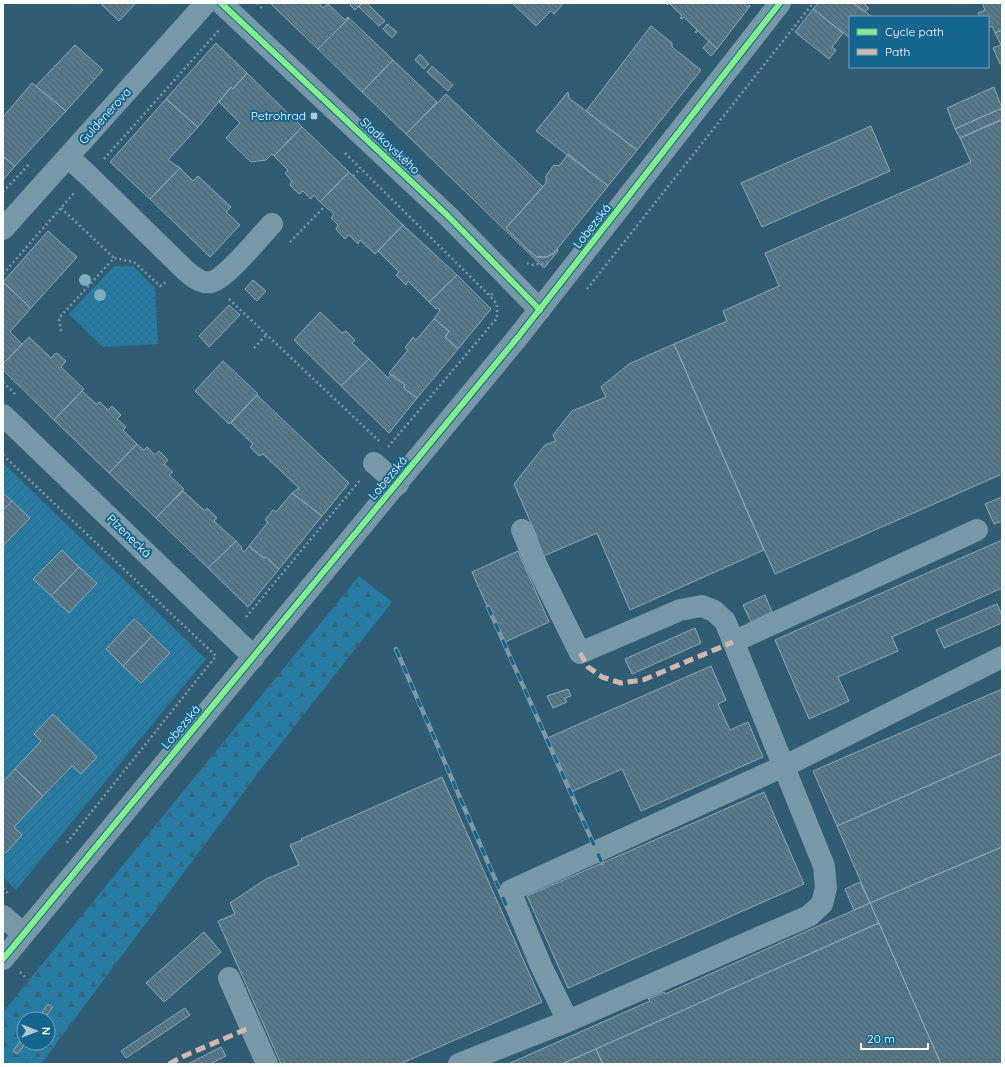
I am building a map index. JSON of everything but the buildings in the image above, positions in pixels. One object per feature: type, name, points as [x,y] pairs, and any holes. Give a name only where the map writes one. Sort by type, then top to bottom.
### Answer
[{"type":"street","name":"Guldenerova","points":[[3,228],[206,3]]},
{"type":"street","name":"Lobezská","points":[[3,959],[398,484],[540,310],[780,3]]},
{"type":"street","name":"Sladkovského","points":[[227,9],[448,216],[540,310]]},
{"type":"street","points":[[68,157],[198,281],[211,282],[223,276],[272,224]]},
{"type":"street","name":"Plzenecká","points":[[3,415],[254,657]]},
{"type":"street","points":[[381,456],[398,484]]},
{"type":"street","points":[[460,1064],[568,1021],[809,916],[822,904],[826,888],[824,866],[734,642],[724,622],[714,611],[702,606],[680,610],[580,653],[537,566],[522,530]]},
{"type":"street","points":[[734,642],[977,530]]},
{"type":"street","points":[[568,1021],[541,966],[510,891],[784,765],[1002,657]]},
{"type":"street","points":[[3,916],[23,934]]},
{"type":"street","points":[[229,978],[267,1064]]},
{"type":"path","points":[[587,289],[813,3]]},
{"type":"path","points":[[3,274],[89,176],[227,9]]},
{"type":"path","points":[[353,176],[361,168]]},
{"type":"path","points":[[290,242],[325,206]]},
{"type":"path","points":[[61,208],[114,258],[134,262],[160,286],[186,271]]},
{"type":"path","points":[[61,331],[59,318],[114,258]]},
{"type":"path","points":[[246,617],[496,318],[497,304],[490,296],[508,278]]},
{"type":"path","points":[[211,282],[267,334],[381,456]]},
{"type":"path","points":[[254,348],[267,334]]},
{"type":"path","points":[[3,454],[216,656],[64,848]]},
{"type":"green space","points":[[114,266],[133,266],[155,288],[158,344],[103,347],[69,314]]},
{"type":"green space","points":[[3,463],[206,659],[16,890],[3,877]]},
{"type":"green space","points":[[359,576],[392,602],[261,769],[56,1044],[56,1011],[16,1011],[16,1051],[51,1051],[41,1064],[3,1064],[3,1012]]},
{"type":"railway","points":[[488,607],[602,863]]},
{"type":"railway","points":[[396,649],[507,907]]},
{"type":"marked path","points":[[580,653],[588,667],[602,677],[621,683],[643,680],[733,642]]},
{"type":"marked path","points":[[169,1064],[251,1027]]},
{"type":"cycle path","points":[[221,3],[448,216],[540,310]]},
{"type":"cycle path","points":[[3,959],[518,337],[780,3]]},
{"type":"place","name":"Petrohrad","points":[[314,116]]}]
